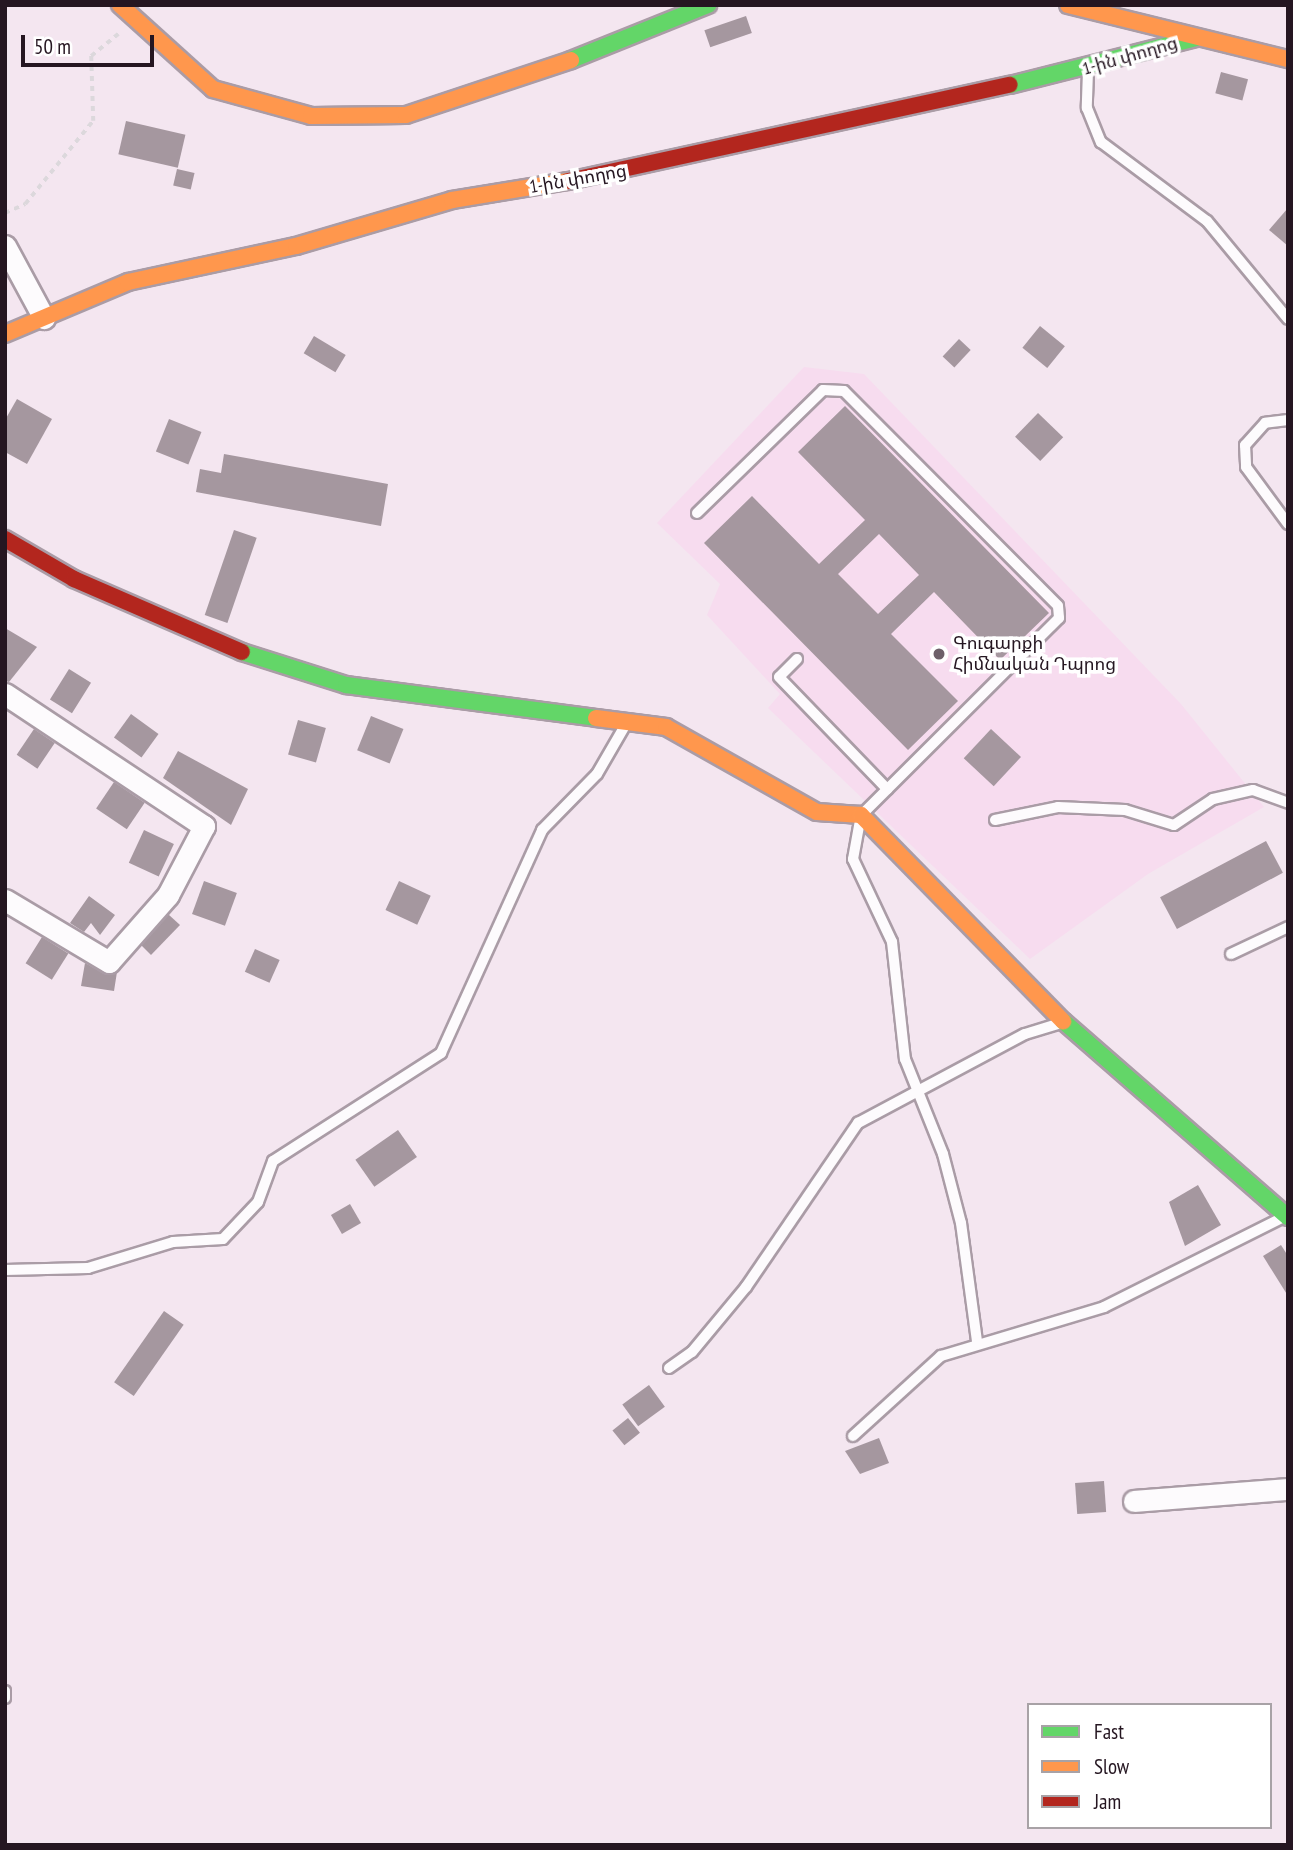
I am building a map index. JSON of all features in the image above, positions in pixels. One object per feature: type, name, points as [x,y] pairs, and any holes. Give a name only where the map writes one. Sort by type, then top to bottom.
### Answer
[{"type":"street","points":[[120,5],[133,21],[213,89],[311,117],[406,116],[489,92],[708,5]]},
{"type":"street","points":[[1068,5],[1288,60]]},
{"type":"street","name":"1-ին փողոց","points":[[5,334],[128,282],[296,246],[452,200],[666,164],[751,136],[1088,69],[1196,38]]},
{"type":"street","points":[[5,246],[44,318]]},
{"type":"street","points":[[5,539],[74,579],[247,654],[346,685],[666,727],[817,812],[861,814],[1064,1023],[1287,1217]]},
{"type":"street","points":[[5,694],[204,826],[168,895],[109,962],[5,900]]},
{"type":"street","points":[[1134,1501],[1288,1489]]},
{"type":"lane","points":[[1088,69],[1087,108],[1101,142],[1207,221],[1288,320]]},
{"type":"lane","points":[[696,513],[823,390],[844,391],[1058,606],[1059,618],[861,814],[853,859],[891,942],[915,1091],[943,1154],[961,1223],[976,1342]]},
{"type":"lane","points":[[1288,420],[1265,423],[1245,445],[1246,467],[1288,524]]},
{"type":"lane","points":[[797,659],[779,677],[887,789]]},
{"type":"lane","points":[[5,1270],[88,1268],[173,1242],[223,1239],[258,1202],[274,1161],[441,1053],[542,831],[597,774],[628,721]]},
{"type":"lane","points":[[995,820],[1058,807],[1125,810],[1174,825],[1213,799],[1253,790],[1288,803]]},
{"type":"lane","points":[[1231,954],[1288,927]]},
{"type":"lane","points":[[669,1367],[692,1352],[746,1287],[858,1123],[1025,1034],[1064,1023]]},
{"type":"lane","points":[[853,1436],[941,1356],[976,1342],[1104,1307],[1287,1217]]},
{"type":"lane","points":[[5,1691],[5,1698]]},
{"type":"path","points":[[5,213],[25,204],[93,121],[91,56],[133,21]]},
{"type":"shaded area","name":"Գուգարքի Հիմնական Դպրոց","points":[[804,367],[864,374],[1181,704],[1264,807],[1148,874],[1030,959],[768,708],[780,694],[707,615],[720,584],[657,523]]},
{"type":"building","points":[[746,16],[752,33],[710,47],[704,30]]},
{"type":"building","points":[[1221,72],[1248,79],[1242,100],[1215,93]]},
{"type":"building","points":[[126,121],[185,135],[178,168],[118,154]]},
{"type":"building","points":[[177,169],[195,173],[191,190],[173,186]]},
{"type":"building","points":[[1288,208],[1288,246],[1269,230]]},
{"type":"building","points":[[1040,326],[1065,346],[1047,368],[1022,348]]},
{"type":"building","points":[[314,336],[346,355],[335,372],[304,353]]},
{"type":"building","points":[[959,339],[971,350],[954,367],[943,357]]},
{"type":"building","points":[[17,399],[52,419],[27,464],[5,452],[5,420]]},
{"type":"building","points":[[845,406],[1049,613],[1000,660],[934,592],[891,634],[958,701],[908,750],[704,543],[752,496],[819,564],[865,520],[798,452]],"holes":[[[879,534],[919,575],[878,614],[838,574]]]},
{"type":"building","points":[[1038,413],[1063,437],[1040,461],[1015,437]]},
{"type":"building","points":[[169,419],[201,432],[188,465],[156,451]]},
{"type":"building","points":[[224,454],[388,484],[381,526],[196,492],[200,469],[221,473]]},
{"type":"building","points":[[234,530],[257,538],[227,623],[205,615]]},
{"type":"building","points":[[5,628],[37,647],[9,682],[5,681]]},
{"type":"building","points":[[69,669],[91,683],[72,713],[50,700]]},
{"type":"building","points":[[131,714],[159,734],[141,757],[114,737]]},
{"type":"building","points":[[371,716],[403,729],[390,763],[357,750]]},
{"type":"building","points":[[298,720],[326,728],[316,763],[288,755]]},
{"type":"building","points":[[34,729],[55,743],[37,769],[17,755]]},
{"type":"building","points":[[991,729],[1021,757],[994,786],[964,758]]},
{"type":"building","points":[[178,751],[248,789],[231,825],[163,778]]},
{"type":"building","points":[[114,782],[145,803],[127,829],[96,809]]},
{"type":"building","points":[[144,830],[174,844],[159,877],[129,863]]},
{"type":"building","points":[[1266,841],[1283,873],[1177,929],[1160,897]]},
{"type":"building","points":[[204,881],[237,893],[225,926],[192,914]]},
{"type":"building","points":[[399,881],[431,896],[417,925],[385,910]]},
{"type":"building","points":[[89,896],[115,915],[100,935],[91,923],[84,932],[70,923]]},
{"type":"building","points":[[168,914],[180,925],[151,955],[141,945]]},
{"type":"building","points":[[42,937],[68,953],[52,980],[26,963]]},
{"type":"building","points":[[255,949],[280,960],[269,983],[245,972]]},
{"type":"building","points":[[85,963],[107,975],[117,972],[114,991],[81,986]]},
{"type":"building","points":[[398,1130],[417,1157],[374,1187],[355,1160]]},
{"type":"building","points":[[1198,1185],[1221,1225],[1185,1246],[1169,1202]]},
{"type":"building","points":[[350,1204],[361,1223],[342,1234],[331,1215]]},
{"type":"building","points":[[1281,1245],[1288,1256],[1288,1296],[1263,1256]]},
{"type":"building","points":[[164,1311],[184,1325],[134,1396],[114,1382]]},
{"type":"building","points":[[649,1385],[665,1407],[638,1426],[622,1404]]},
{"type":"building","points":[[628,1418],[640,1433],[624,1445],[612,1431]]},
{"type":"building","points":[[879,1438],[889,1463],[860,1474],[845,1451]]},
{"type":"building","points":[[1104,1481],[1106,1512],[1077,1514],[1075,1483]]},
{"type":"traffic: fast","points":[[571,60],[708,5]]},
{"type":"traffic: fast","points":[[1010,85],[1196,38]]},
{"type":"traffic: fast","points":[[242,652],[346,685],[596,718]]},
{"type":"traffic: fast","points":[[1063,1021],[1288,1217]]},
{"type":"traffic: slow","points":[[120,5],[213,89],[311,116],[406,115],[571,60]]},
{"type":"traffic: slow","points":[[1068,5],[1288,59]]},
{"type":"traffic: slow","points":[[5,334],[128,282],[296,246],[452,200],[568,181]]},
{"type":"traffic: slow","points":[[596,718],[666,727],[817,812],[861,815],[1063,1021]]},
{"type":"traffic: jam","points":[[568,181],[1010,85]]},
{"type":"traffic: jam","points":[[5,539],[74,579],[242,652]]},
{"type":"place","name":"Գուգարքի Հիմնական Դպրոց","points":[[939,654]]}]
